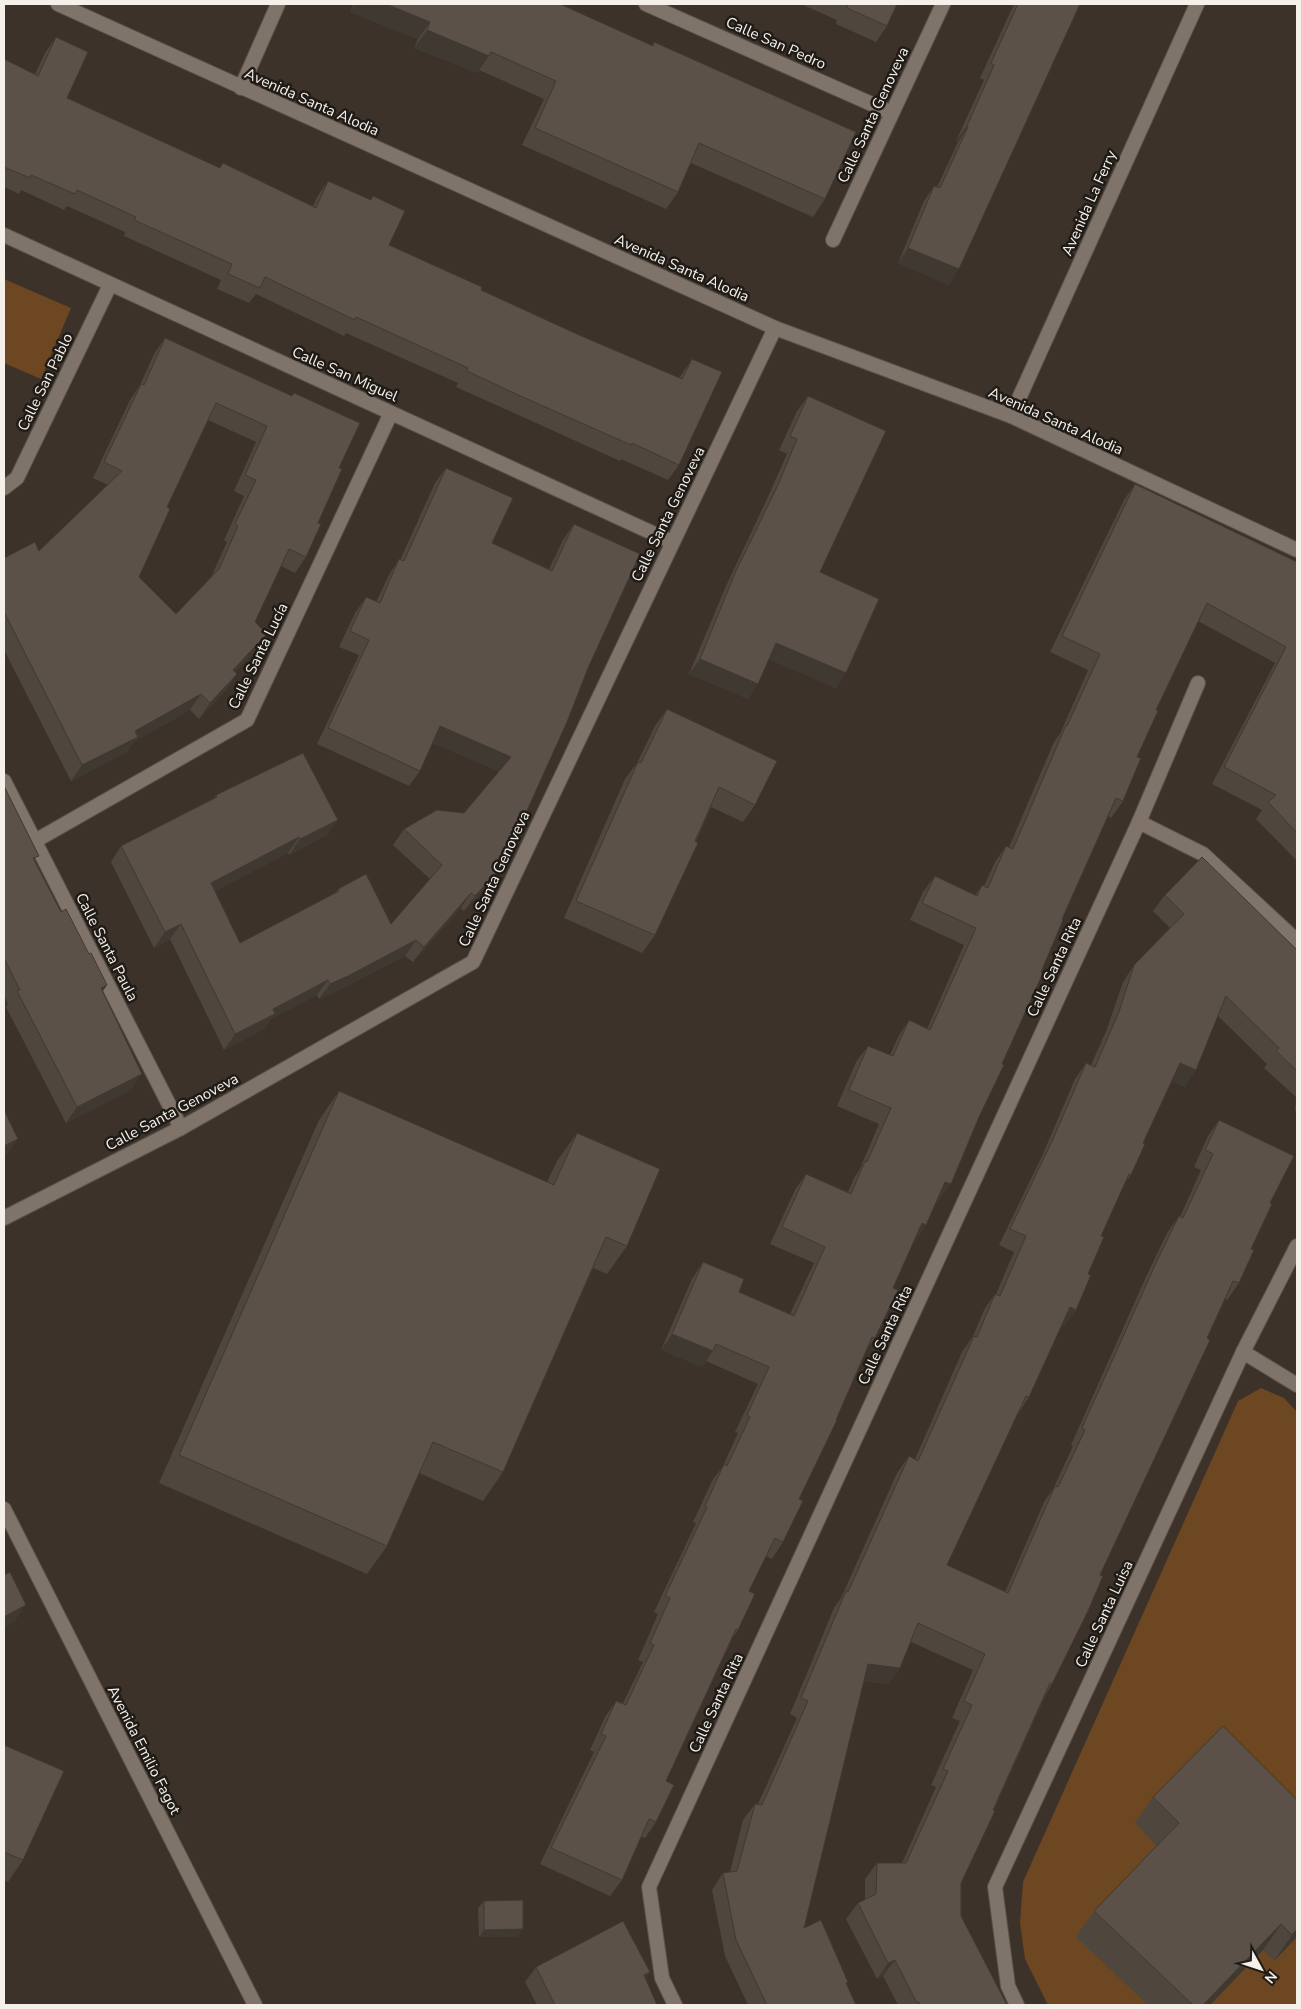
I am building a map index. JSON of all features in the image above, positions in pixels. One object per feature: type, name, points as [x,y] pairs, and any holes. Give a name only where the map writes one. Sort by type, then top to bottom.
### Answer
[{"type":"street","name":"Avenida Santa Alodia","points":[[58,4],[775,328],[1011,416],[1297,550]]},
{"type":"street","points":[[241,88],[278,4]]},
{"type":"street","name":"Calle San Pedro","points":[[646,4],[892,113]]},
{"type":"street","name":"Calle Santa Genoveva","points":[[833,240],[943,4]]},
{"type":"street","name":"Avenida La Ferry","points":[[1011,416],[1197,4]]},
{"type":"street","name":"Calle San Miguel","points":[[4,235],[110,286],[672,542]]},
{"type":"street","name":"Calle San Pablo","points":[[4,488],[17,478],[110,286]]},
{"type":"street","name":"Calle Santa Genoveva","points":[[4,1218],[181,1128],[473,962],[775,328]]},
{"type":"street","name":"Calle Santa Lucía","points":[[34,841],[247,720],[391,413]]},
{"type":"street","name":"Calle Santa Rita","points":[[675,2005],[662,1978],[650,1887],[1139,822],[1198,683]]},
{"type":"street","name":"Calle Santa Paula","points":[[4,780],[181,1128]]},
{"type":"street","points":[[1139,822],[1203,854],[1297,941]]},
{"type":"street","name":"Calle Santa Luisa","points":[[1017,2005],[1008,1986],[995,1887],[1243,1352],[1297,1246]]},
{"type":"street","points":[[1243,1352],[1297,1385]]},
{"type":"street","name":"Avenida Emilio Fagot","points":[[4,1509],[255,2005]]},
{"type":"shaded area","points":[[4,279],[71,308],[41,379],[4,363]]},
{"type":"shaded area","points":[[1261,1388],[1284,1398],[1297,1412],[1297,2005],[1048,2005],[1025,1959],[1020,1923],[1023,1882],[1238,1401]]},
{"type":"building","points":[[386,4],[560,4],[653,46],[654,42],[856,132],[825,199],[699,143],[678,192],[535,128],[556,81],[491,52],[489,56],[427,30],[430,22]]},
{"type":"building","points":[[848,4],[897,4],[887,26],[847,8]]},
{"type":"building","points":[[1018,4],[1080,4],[959,269],[908,248],[934,186],[940,188],[968,127],[994,65],[991,63]]},
{"type":"building","points":[[56,37],[88,52],[67,98],[220,168],[223,163],[316,208],[328,181],[371,200],[373,196],[405,211],[389,245],[482,287],[481,290],[579,335],[682,379],[692,359],[722,372],[679,465],[516,394],[467,371],[468,368],[356,317],[355,320],[265,277],[260,288],[228,274],[232,264],[134,220],[136,217],[77,190],[75,194],[31,175],[30,178],[4,167],[4,59],[38,76]]},
{"type":"building","points":[[165,338],[292,396],[294,393],[360,423],[339,468],[342,469],[318,523],[321,524],[306,557],[289,549],[255,622],[267,634],[233,670],[237,674],[210,703],[201,694],[135,731],[138,737],[82,765],[4,612],[4,558],[35,542],[39,551],[122,471],[104,462],[141,384],[144,385]],"holes":[[[216,403],[267,426],[245,475],[256,480],[235,524],[238,526],[219,569],[176,614],[139,577],[170,509],[167,507]]]},
{"type":"building","points":[[808,396],[886,431],[820,572],[879,599],[846,673],[776,643],[758,684],[700,659],[736,571],[778,485],[797,439],[790,436]]},
{"type":"building","points":[[446,468],[513,498],[492,543],[552,571],[574,524],[640,554],[502,866],[475,896],[471,893],[424,947],[416,940],[348,976],[330,984],[328,980],[273,1009],[275,1014],[235,1034],[181,924],[165,932],[121,846],[217,797],[216,795],[303,753],[338,820],[300,839],[299,837],[211,883],[240,943],[339,891],[338,889],[366,874],[391,924],[442,865],[404,829],[437,810],[464,813],[511,757],[440,726],[420,771],[328,728],[369,640],[350,631],[366,597],[380,603],[399,559],[404,561]]},
{"type":"building","points":[[1135,484],[1297,562],[1297,833],[1268,802],[1276,795],[1224,767],[1286,647],[1207,603],[1156,710],[1158,711],[1137,757],[1141,758],[1123,801],[1116,798],[1062,919],[1041,972],[1043,973],[951,1184],[945,1182],[926,1225],[922,1223],[893,1288],[898,1290],[875,1338],[872,1337],[837,1420],[799,1499],[803,1501],[783,1542],[775,1538],[749,1591],[755,1594],[738,1630],[736,1629],[666,1781],[674,1785],[656,1822],[649,1819],[622,1880],[551,1848],[606,1736],[601,1734],[616,1701],[626,1705],[654,1645],[650,1643],[670,1598],[665,1596],[707,1507],[705,1506],[724,1464],[727,1466],[750,1417],[747,1415],[769,1367],[716,1344],[713,1351],[672,1334],[703,1262],[744,1279],[739,1292],[794,1316],[825,1247],[782,1227],[806,1174],[851,1194],[865,1161],[867,1162],[891,1108],[849,1090],[868,1046],[893,1056],[909,1020],[930,1030],[976,928],[922,903],[935,876],[977,896],[982,885],[988,888],[1006,846],[1013,849],[1066,725],[1100,654],[1062,636]]},
{"type":"building","points":[[667,709],[777,761],[755,805],[719,787],[695,841],[698,843],[655,935],[576,901],[638,762],[641,763]]},
{"type":"building","points":[[4,786],[39,856],[33,858],[61,912],[66,909],[107,985],[101,988],[142,1074],[77,1107],[17,991],[20,990],[4,958]]},
{"type":"building","points":[[1202,857],[1297,950],[1297,1071],[1276,1051],[1279,1048],[1226,996],[1196,1070],[1180,1063],[1143,1143],[1145,1144],[1131,1175],[1129,1174],[1101,1236],[1104,1237],[1088,1274],[1091,1275],[1076,1310],[1070,1307],[1029,1397],[1026,1396],[947,1565],[1008,1593],[1055,1486],[1058,1487],[1085,1430],[1082,1428],[1156,1263],[1179,1216],[1183,1218],[1213,1154],[1205,1150],[1219,1120],[1294,1156],[1270,1203],[1272,1204],[1251,1249],[1254,1250],[1239,1283],[1233,1281],[1207,1338],[1210,1340],[1100,1575],[1103,1576],[1088,1611],[1052,1684],[1050,1683],[993,1810],[995,1811],[961,1883],[961,1916],[1007,2005],[921,2005],[919,2002],[917,2003],[895,1960],[888,1963],[858,1903],[876,1894],[877,1863],[906,1863],[948,1771],[943,1769],[972,1705],[964,1701],[985,1654],[918,1623],[900,1668],[868,1664],[804,1928],[821,1920],[856,2005],[767,2005],[736,1940],[723,1873],[737,1871],[755,1804],[762,1805],[808,1701],[801,1698],[846,1591],[848,1592],[909,1456],[918,1461],[974,1336],[977,1337],[995,1294],[1000,1296],[1026,1236],[1010,1229],[1053,1139],[1086,1063],[1095,1067],[1119,1012],[1134,965],[1184,914],[1165,895]]},
{"type":"building","points":[[339,1091],[554,1185],[577,1133],[660,1169],[627,1246],[606,1237],[503,1472],[433,1442],[387,1546],[179,1455]]},
{"type":"building","points":[[4,1110],[18,1139],[4,1146]]},
{"type":"building","points":[[10,1572],[26,1605],[4,1617],[4,1575]]},
{"type":"building","points":[[1223,1726],[1297,1800],[1297,1929],[1292,1935],[1281,1924],[1203,2005],[1193,2005],[1094,1911],[1179,1823],[1153,1797]]},
{"type":"building","points":[[4,1745],[64,1771],[23,1860],[4,1852]]},
{"type":"building","points":[[523,1900],[523,1929],[484,1930],[484,1901]]},
{"type":"building","points":[[623,1921],[650,1972],[644,1975],[657,2005],[555,2005],[536,1967]]}]
